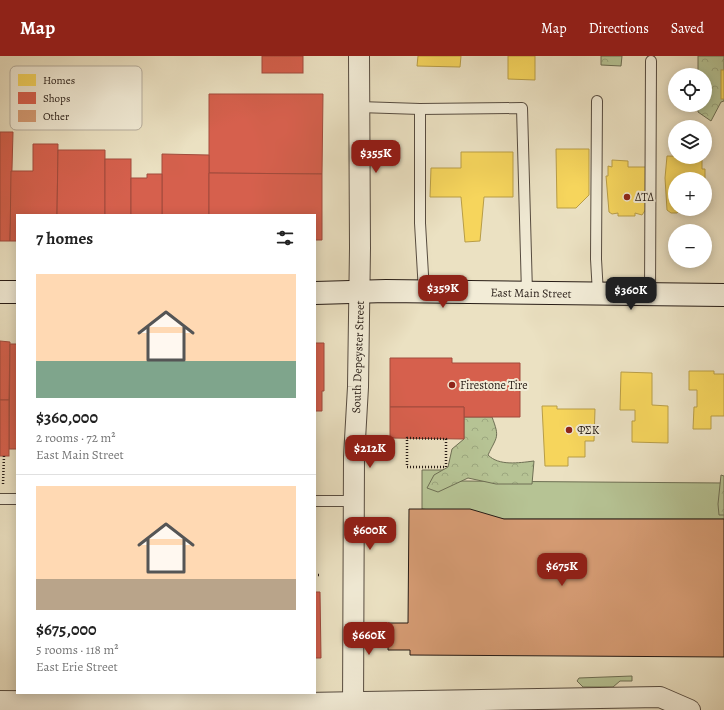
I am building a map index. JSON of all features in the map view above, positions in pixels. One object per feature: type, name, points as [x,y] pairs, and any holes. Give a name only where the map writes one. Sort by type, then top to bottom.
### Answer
[{"type":"main road","points":[[0,292],[16,292]]},
{"type":"main road","name":"East Main Street","points":[[316,293],[424,292],[724,295]]},
{"type":"street","name":"South Depeyster Street","points":[[353,706],[354,501],[359,292],[359,56]]},
{"type":"street","points":[[0,701],[108,697],[353,706],[660,697],[690,710]]},
{"type":"lane","points":[[650,61],[650,295]]},
{"type":"lane","points":[[597,101],[596,259],[598,294]]},
{"type":"lane","points":[[359,107],[420,109],[522,108],[527,293]]},
{"type":"lane","points":[[420,109],[420,223],[424,292]]},
{"type":"lane","points":[[1,499],[16,499]]},
{"type":"lane","points":[[316,501],[354,501]]},
{"type":"path","points":[[407,438],[446,439],[446,467],[407,467],[407,438]]},
{"type":"path","points":[[1,499],[4,456]]},
{"type":"path","points":[[316,575],[321,575]]},
{"type":"green space","points":[[601,56],[622,56],[621,66],[601,65]]},
{"type":"green space","points":[[698,56],[724,56],[724,101],[721,102],[712,120],[698,112],[712,112],[712,68],[698,68]]},
{"type":"green space","points":[[464,417],[492,417],[497,433],[488,455],[498,461],[509,463],[534,461],[532,484],[496,484],[468,478],[438,492],[427,488],[434,475],[448,467],[452,449],[464,439]]},
{"type":"green space","points":[[422,470],[459,470],[459,481],[724,483],[724,519],[504,519],[422,509]]},
{"type":"green space","points":[[721,475],[724,476],[724,515],[719,515],[718,504]]},
{"type":"green space","points":[[632,676],[632,681],[620,681],[613,687],[583,687],[577,681],[579,678]]},
{"type":"building: Homes","points":[[418,56],[461,56],[460,67],[417,66]]},
{"type":"building: Homes","points":[[508,56],[535,56],[535,80],[508,79]]},
{"type":"building: Homes","points":[[721,70],[724,70],[724,99],[721,99]]},
{"type":"building: Homes","points":[[556,149],[589,149],[589,195],[576,208],[557,208]]},
{"type":"building: Homes","points":[[461,152],[513,152],[513,197],[484,197],[480,241],[465,242],[461,197],[430,197],[431,168],[461,168]]},
{"type":"building: Homes","points":[[667,156],[668,164],[702,164],[702,169],[705,169],[705,172],[668,172],[668,211],[665,178]]},
{"type":"building: Homes","name":"ΔΤΔ","points":[[612,160],[628,161],[628,167],[647,167],[646,209],[642,215],[635,213],[635,216],[618,216],[618,213],[612,214],[609,212],[606,176],[608,176],[608,166],[612,167]]},
{"type":"building: Homes","points":[[689,371],[714,371],[714,374],[724,374],[724,416],[711,416],[711,429],[693,429],[694,407],[697,407],[697,390],[689,390]]},
{"type":"building: Homes","points":[[621,372],[652,373],[652,405],[668,406],[668,443],[632,442],[632,421],[635,421],[635,410],[620,410]]},
{"type":"building: Homes","name":"ΦΣΚ","points":[[542,406],[557,406],[557,409],[595,409],[594,441],[585,441],[585,457],[568,457],[568,466],[545,466]]},
{"type":"building: Shops","points":[[262,56],[303,56],[303,73],[262,73]]},
{"type":"building: Shops","points":[[209,94],[323,94],[322,174],[209,173]]},
{"type":"building: Shops","points":[[0,132],[13,132],[10,241],[0,241]]},
{"type":"building: Shops","points":[[33,144],[58,144],[57,214],[16,214],[16,241],[10,241],[11,171],[33,171]]},
{"type":"building: Shops","points":[[58,150],[105,150],[105,214],[57,214]]},
{"type":"building: Shops","points":[[162,154],[209,155],[209,214],[162,214]]},
{"type":"building: Shops","points":[[105,159],[131,159],[131,214],[105,214]]},
{"type":"building: Shops","points":[[209,173],[322,174],[322,240],[316,240],[316,214],[209,214]]},
{"type":"building: Shops","points":[[147,174],[162,174],[162,214],[131,214],[131,178],[147,178]]},
{"type":"building: Shops","points":[[0,341],[10,342],[9,400],[0,400]]},
{"type":"building: Shops","points":[[316,343],[324,343],[324,391],[322,391],[322,411],[316,411]]},
{"type":"building: Shops","points":[[10,344],[16,344],[16,449],[9,449]]},
{"type":"building: Shops","points":[[390,358],[452,358],[452,363],[520,363],[520,417],[464,417],[464,407],[390,407]]},
{"type":"building: Shops","points":[[0,400],[9,400],[9,456],[0,456]]},
{"type":"building: Shops","points":[[390,407],[464,407],[464,439],[390,438]]},
{"type":"building: Shops","points":[[316,592],[320,592],[321,658],[316,658]]},
{"type":"building: Other","points":[[409,509],[470,509],[504,519],[724,519],[724,657],[410,655],[410,650],[388,650],[388,623],[408,623]]},
{"type":"place","name":"ΔΤΔ","points":[[627,197]]},
{"type":"place","name":"Firestone Tire","points":[[452,385]]},
{"type":"place","name":"ΦΣΚ","points":[[569,430]]}]
